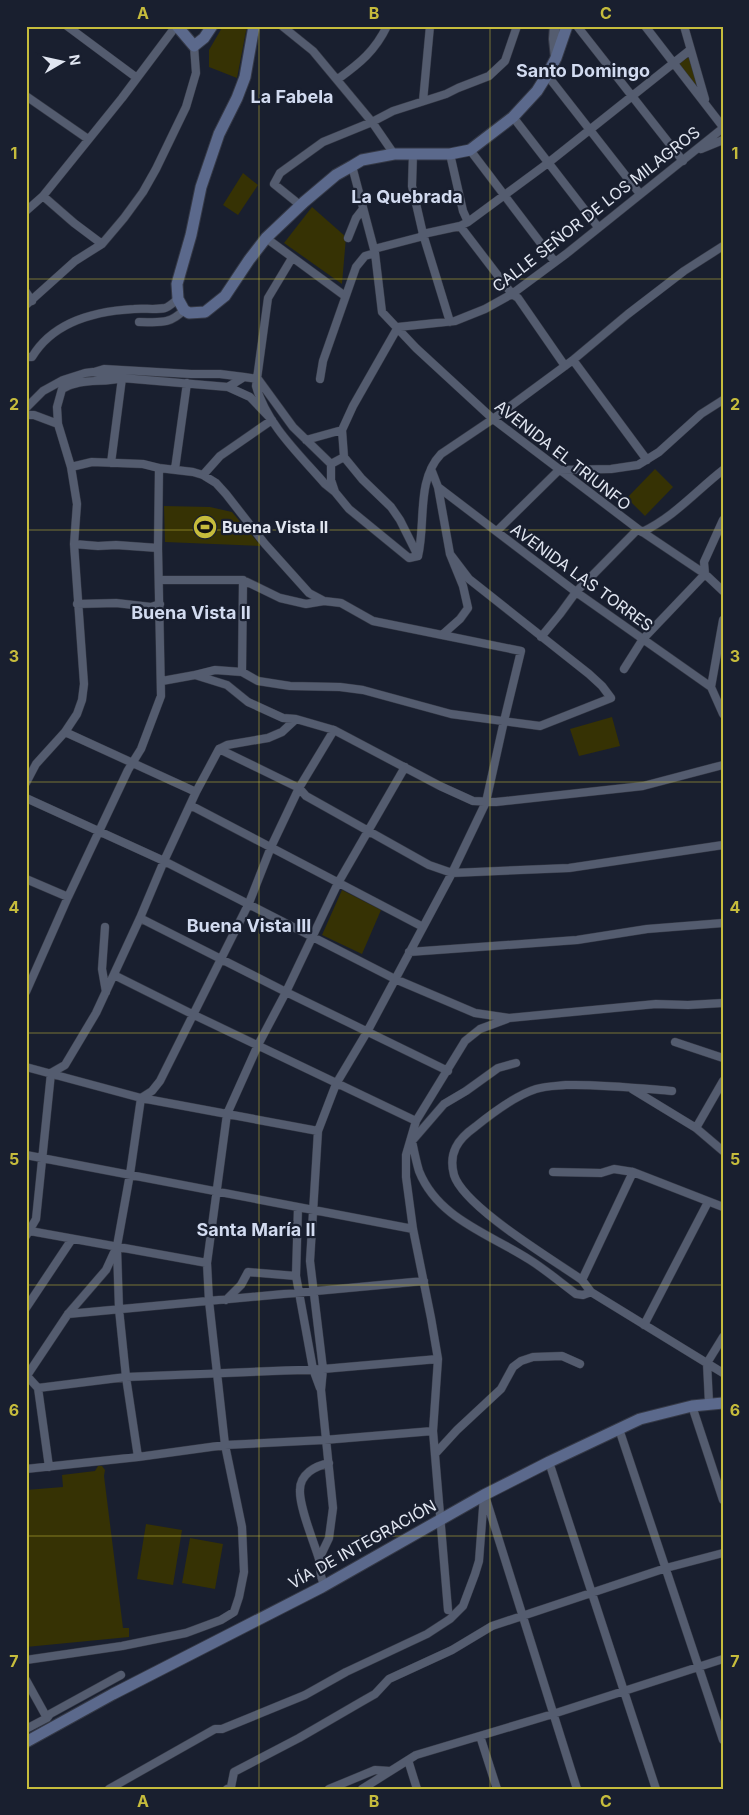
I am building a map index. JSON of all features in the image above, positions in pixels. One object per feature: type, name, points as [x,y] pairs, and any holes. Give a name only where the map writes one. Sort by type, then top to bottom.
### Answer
[{"type":"main road","points":[[176,26],[194,46],[204,38],[212,26]]},
{"type":"main road","points":[[254,26],[245,77],[237,98],[218,134],[201,187],[191,234],[177,284],[178,300],[184,310],[195,314],[206,312],[225,296],[266,238],[300,205],[336,175],[362,160],[394,154],[450,154],[470,150],[513,117],[537,91],[547,75],[556,58],[567,26]]},
{"type":"main road","name":"VÍA DE INTEGRACIÓN","points":[[26,1742],[113,1694],[324,1585],[440,1519],[549,1462],[640,1419],[692,1406],[723,1403]]},
{"type":"street","points":[[67,26],[76,29],[137,78]]},
{"type":"street","points":[[26,211],[42,196],[137,78],[176,26]]},
{"type":"street","points":[[282,26],[313,50],[372,122],[394,154]]},
{"type":"street","points":[[423,101],[430,26]]},
{"type":"street","points":[[300,205],[274,184],[280,173],[323,142],[372,122],[393,111],[446,94],[488,76],[496,71],[505,61],[517,26]]},
{"type":"street","points":[[555,26],[556,58]]},
{"type":"street","points":[[577,26],[682,161]]},
{"type":"street","points":[[645,26],[723,128]]},
{"type":"street","points":[[684,26],[704,96],[716,118]]},
{"type":"street","points":[[338,79],[364,60],[374,48],[383,28]]},
{"type":"street","points":[[26,292],[29,303],[74,261],[102,244],[143,192],[186,107],[196,73],[194,46]]},
{"type":"street","points":[[320,379],[323,361],[345,296],[356,267],[365,256],[423,234],[460,226],[468,222],[548,163],[690,50]]},
{"type":"street","points":[[547,75],[640,194]]},
{"type":"street","points":[[26,96],[88,139]]},
{"type":"street","points":[[513,117],[598,227]]},
{"type":"street","name":"CALLE SEÑOR DE LOS MILAGROS","points":[[398,328],[450,322],[485,309],[512,294],[723,128]]},
{"type":"street","points":[[696,150],[723,140]]},
{"type":"street","points":[[470,150],[555,262]]},
{"type":"street","points":[[413,154],[412,186],[423,234],[450,322]]},
{"type":"street","points":[[450,154],[463,211],[468,222]]},
{"type":"street","name":"AVENIDA EL TRIUNFO","points":[[352,166],[374,251],[382,312],[416,348],[493,419],[640,531],[705,574],[723,591]]},
{"type":"street","points":[[42,196],[102,244]]},
{"type":"street","points":[[348,238],[356,218],[363,209]]},
{"type":"street","points":[[460,226],[512,294],[518,298],[565,366]]},
{"type":"street","points":[[266,238],[345,296]]},
{"type":"street","points":[[418,556],[422,541],[425,490],[435,460],[573,360],[684,271],[723,246]]},
{"type":"street","points":[[272,420],[258,395],[256,386],[268,298],[292,258]]},
{"type":"street","points":[[26,357],[32,357],[39,346],[46,340],[81,318],[113,310],[166,308],[178,300]]},
{"type":"street","points":[[140,322],[169,322],[184,310]]},
{"type":"street","points":[[398,328],[353,406],[342,430],[344,457],[362,479],[391,507],[400,520],[418,556]]},
{"type":"street","points":[[573,360],[647,460]]},
{"type":"street","points":[[26,408],[43,390],[63,380],[104,369],[220,374],[258,379],[293,427],[331,464],[331,480],[335,492]]},
{"type":"street","points":[[92,372],[122,378],[187,382],[228,387],[250,397],[349,509],[409,558],[418,556]]},
{"type":"street","points":[[228,387],[244,377]]},
{"type":"street","points":[[26,783],[36,764],[65,732],[77,714],[82,700],[84,684],[74,544],[77,504],[71,467],[58,424],[57,407],[62,389],[69,385],[88,380],[109,381],[122,378]]},
{"type":"street","points":[[111,463],[122,378]]},
{"type":"street","points":[[175,469],[187,382]]},
{"type":"street","points":[[497,531],[559,470],[611,469],[638,465],[659,452],[701,414],[723,400]]},
{"type":"street","points":[[26,414],[58,424]]},
{"type":"street","points":[[203,475],[220,456],[272,420]]},
{"type":"street","points":[[306,440],[342,430]]},
{"type":"street","points":[[331,464],[344,457]]},
{"type":"street","points":[[71,467],[92,462],[143,464],[203,475],[216,483],[226,494],[264,544],[309,593],[324,601]]},
{"type":"street","points":[[26,992],[30,976],[141,749],[161,696],[158,548],[159,468]]},
{"type":"street","points":[[431,470],[438,487],[450,554],[463,586],[468,608],[460,619],[442,635]]},
{"type":"street","points":[[542,636],[576,592],[640,531],[664,520],[723,470]]},
{"type":"street","name":"AVENIDA LAS TORRES","points":[[438,487],[576,592],[710,687]]},
{"type":"street","points":[[624,669],[644,639],[705,574],[704,562],[723,520]]},
{"type":"street","points":[[74,544],[158,548]]},
{"type":"street","points":[[162,681],[215,670],[242,672],[258,681],[290,686],[340,687],[363,690],[451,714],[540,726],[611,698],[590,674],[468,580],[450,554]]},
{"type":"street","points":[[159,580],[243,580],[280,598],[306,604],[324,601],[341,603],[373,621],[521,651],[486,802],[452,873],[367,1032],[336,1084],[318,1131],[310,1261],[323,1369],[321,1390],[333,1508],[329,1538],[319,1559]]},
{"type":"street","points":[[242,672],[243,580]]},
{"type":"street","points":[[77,604],[116,603],[151,607],[160,604]]},
{"type":"street","points":[[723,620],[710,687],[723,714]]},
{"type":"street","points":[[196,675],[227,685],[248,702],[282,718],[334,730],[473,801],[486,802],[564,796],[605,789],[643,786],[723,765]]},
{"type":"street","points":[[51,1074],[65,1066],[96,1013],[196,792],[220,749],[227,745],[268,738],[282,732],[296,720]]},
{"type":"street","points":[[140,1098],[152,1091],[160,1080],[248,903],[271,847],[299,788],[334,730]]},
{"type":"street","points":[[65,732],[196,792]]},
{"type":"street","points":[[220,749],[299,788],[306,796],[429,866],[452,873],[569,868],[723,845]]},
{"type":"street","points":[[26,1660],[122,1646],[186,1633],[220,1620],[234,1612],[244,1572],[242,1527],[225,1445],[209,1301],[207,1263],[227,1114],[258,1045],[286,992],[338,883],[405,767]]},
{"type":"street","points":[[26,798],[100,830],[164,861],[394,979],[475,1013],[509,1018],[656,1004],[723,1003]]},
{"type":"street","points":[[190,805],[423,926]]},
{"type":"street","points":[[26,879],[68,897]]},
{"type":"street","points":[[140,918],[448,1071]]},
{"type":"street","points":[[409,952],[577,940],[647,930],[723,923]]},
{"type":"street","points":[[105,927],[102,969],[106,992]]},
{"type":"street","points":[[114,975],[336,1084],[416,1121]]},
{"type":"street","points":[[448,1610],[433,1431],[438,1359],[412,1229],[406,1176],[406,1155],[412,1141],[416,1121],[465,1041],[480,1029],[509,1018]]},
{"type":"street","points":[[674,1042],[723,1058]]},
{"type":"street","points":[[412,1141],[444,1104],[498,1068],[516,1063]]},
{"type":"street","points":[[26,1067],[140,1098],[318,1131]]},
{"type":"street","points":[[51,1074],[36,1219],[28,1234],[117,1246],[207,1263]]},
{"type":"street","points":[[696,1128],[723,1081]]},
{"type":"street","points":[[672,1091],[588,1084],[545,1086],[534,1089],[485,1119],[466,1134],[456,1145],[453,1156],[454,1175],[472,1199],[490,1217],[582,1280],[591,1292],[723,1373]]},
{"type":"street","points":[[630,1088],[696,1128],[723,1151]]},
{"type":"street","points":[[138,1457],[126,1377],[119,1309],[117,1246],[130,1174],[140,1098]]},
{"type":"street","points":[[412,1141],[419,1170],[424,1181],[446,1209],[464,1223],[531,1260],[576,1294],[583,1296],[591,1292]]},
{"type":"street","points":[[26,1155],[412,1229]]},
{"type":"street","points":[[553,1172],[601,1173],[614,1169],[633,1172],[723,1207]]},
{"type":"street","points":[[582,1280],[633,1172]]},
{"type":"street","points":[[644,1325],[708,1202]]},
{"type":"street","points":[[298,1207],[296,1276],[298,1293],[313,1369],[321,1390]]},
{"type":"street","points":[[26,1308],[72,1239]]},
{"type":"street","points":[[49,1467],[38,1388],[26,1376],[68,1314],[106,1270],[117,1246]]},
{"type":"street","points":[[226,1300],[242,1285],[248,1272],[296,1276]]},
{"type":"street","points":[[68,1314],[424,1282]]},
{"type":"street","points":[[709,1403],[706,1363],[723,1337]]},
{"type":"street","points":[[435,1454],[457,1430],[501,1389],[513,1367],[521,1361],[533,1357],[562,1356],[580,1364]]},
{"type":"street","points":[[38,1388],[126,1377],[323,1369],[438,1359]]},
{"type":"street","points":[[692,1406],[723,1500]]},
{"type":"street","points":[[619,1429],[723,1740]]},
{"type":"street","points":[[26,1469],[225,1445],[327,1440],[433,1431]]},
{"type":"street","points":[[324,1585],[319,1559],[299,1490],[310,1470],[318,1465],[329,1462]]},
{"type":"street","points":[[549,1462],[656,1789]]},
{"type":"street","points":[[484,1495],[577,1789]]},
{"type":"street","points":[[110,1789],[215,1729],[222,1729],[305,1695],[346,1672],[427,1634],[450,1619],[462,1606],[475,1574],[478,1561],[484,1495]]},
{"type":"street","points":[[227,1789],[231,1787],[234,1772],[299,1738],[375,1694],[389,1679],[452,1650],[492,1626],[666,1568],[723,1553]]},
{"type":"street","points":[[362,1789],[416,1756],[723,1659]]},
{"type":"street","points":[[26,1729],[121,1676]]},
{"type":"street","points":[[26,1680],[47,1718]]},
{"type":"street","points":[[480,1736],[498,1789]]},
{"type":"street","points":[[408,1760],[417,1789]]},
{"type":"street","points":[[329,1789],[375,1770],[390,1771]]},
{"type":"shaded area","points":[[223,26],[247,26],[237,78],[209,67],[209,50]]},
{"type":"shaded area","points":[[690,56],[698,89],[678,64]]},
{"type":"shaded area","points":[[243,173],[258,185],[238,215],[223,205]]},
{"type":"shaded area","points":[[312,207],[346,237],[342,284],[284,243]]},
{"type":"shaded area","points":[[655,469],[673,487],[645,516],[627,498]]},
{"type":"shaded area","name":"Buena Vista II","points":[[164,506],[210,507],[232,512],[261,546],[165,542]]},
{"type":"shaded area","points":[[612,717],[620,746],[579,756],[570,729]]},
{"type":"shaded area","points":[[342,890],[381,910],[362,954],[322,935]]},
{"type":"shaded area","points":[[98,1466],[102,1466],[105,1470],[104,1476],[123,1628],[129,1628],[129,1637],[26,1647],[26,1490],[63,1487],[62,1475],[95,1471]]},
{"type":"shaded area","points":[[146,1524],[182,1530],[173,1585],[137,1579]]},
{"type":"shaded area","points":[[190,1538],[223,1544],[215,1589],[182,1583]]},
{"type":"place","name":"Buena Vista II","points":[[205,527]]},
{"type":"district","name":"Santo Domingo","points":[[583,71]]},
{"type":"district","name":"La Fabela","points":[[292,97]]},
{"type":"district","name":"La Quebrada","points":[[407,197]]},
{"type":"district","name":"Buena Vista II","points":[[191,613]]},
{"type":"district","name":"Buena Vista III","points":[[249,926]]},
{"type":"district","name":"Santa María II","points":[[256,1230]]}]
